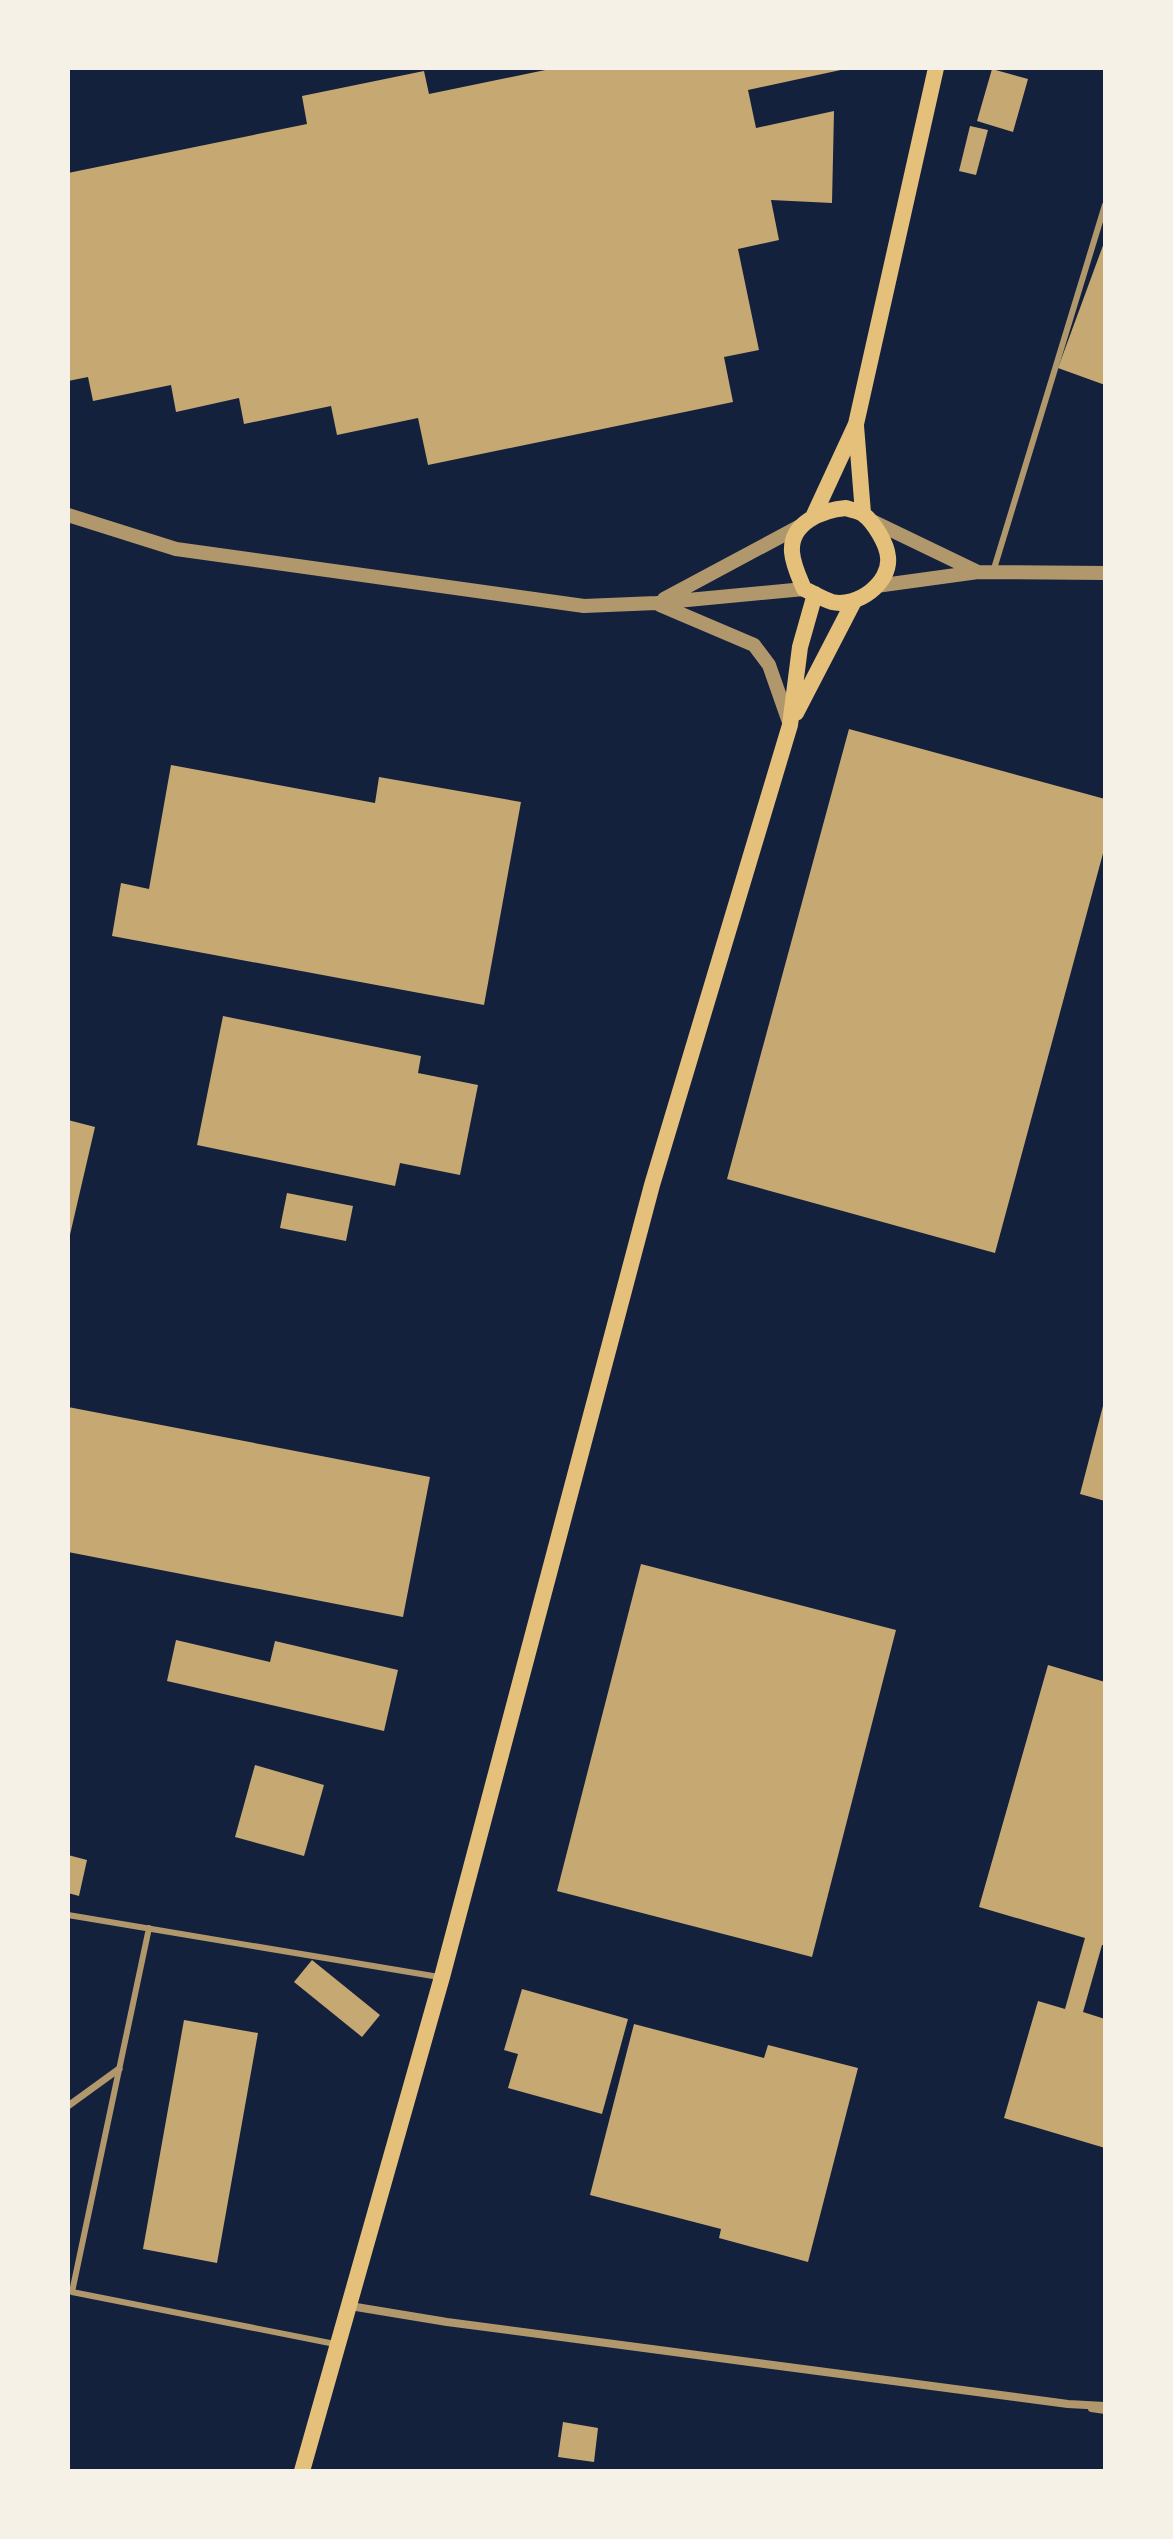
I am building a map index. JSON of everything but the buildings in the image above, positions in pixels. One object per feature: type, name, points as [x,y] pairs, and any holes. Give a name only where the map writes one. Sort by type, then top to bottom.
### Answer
[{"type":"main road","points":[[302,2471],[442,1977],[652,1185],[790,725],[809,592],[792,556],[792,546],[856,424],[936,68]]},
{"type":"main road","points":[[856,424],[865,516]]},
{"type":"main road","points":[[808,520],[829,510],[846,508],[865,516],[881,537],[889,557],[884,577],[854,601],[835,603],[809,592]]},
{"type":"main road","points":[[790,725],[854,601]]},
{"type":"street","points":[[68,515],[176,549],[584,606],[809,592]]},
{"type":"street","points":[[865,516],[986,572]]},
{"type":"street","points":[[656,603],[808,520]]},
{"type":"street","points":[[876,586],[986,572],[1105,573]]},
{"type":"street","points":[[656,603],[754,645],[769,665],[790,725]]},
{"type":"street","points":[[68,2106],[119,2069]]},
{"type":"street","points":[[350,2306],[447,2322],[1105,2408]]},
{"type":"lane","points":[[986,572],[1105,205]]},
{"type":"lane","points":[[68,1915],[442,1977]]},
{"type":"lane","points":[[149,1928],[72,2292],[339,2344]]}]
